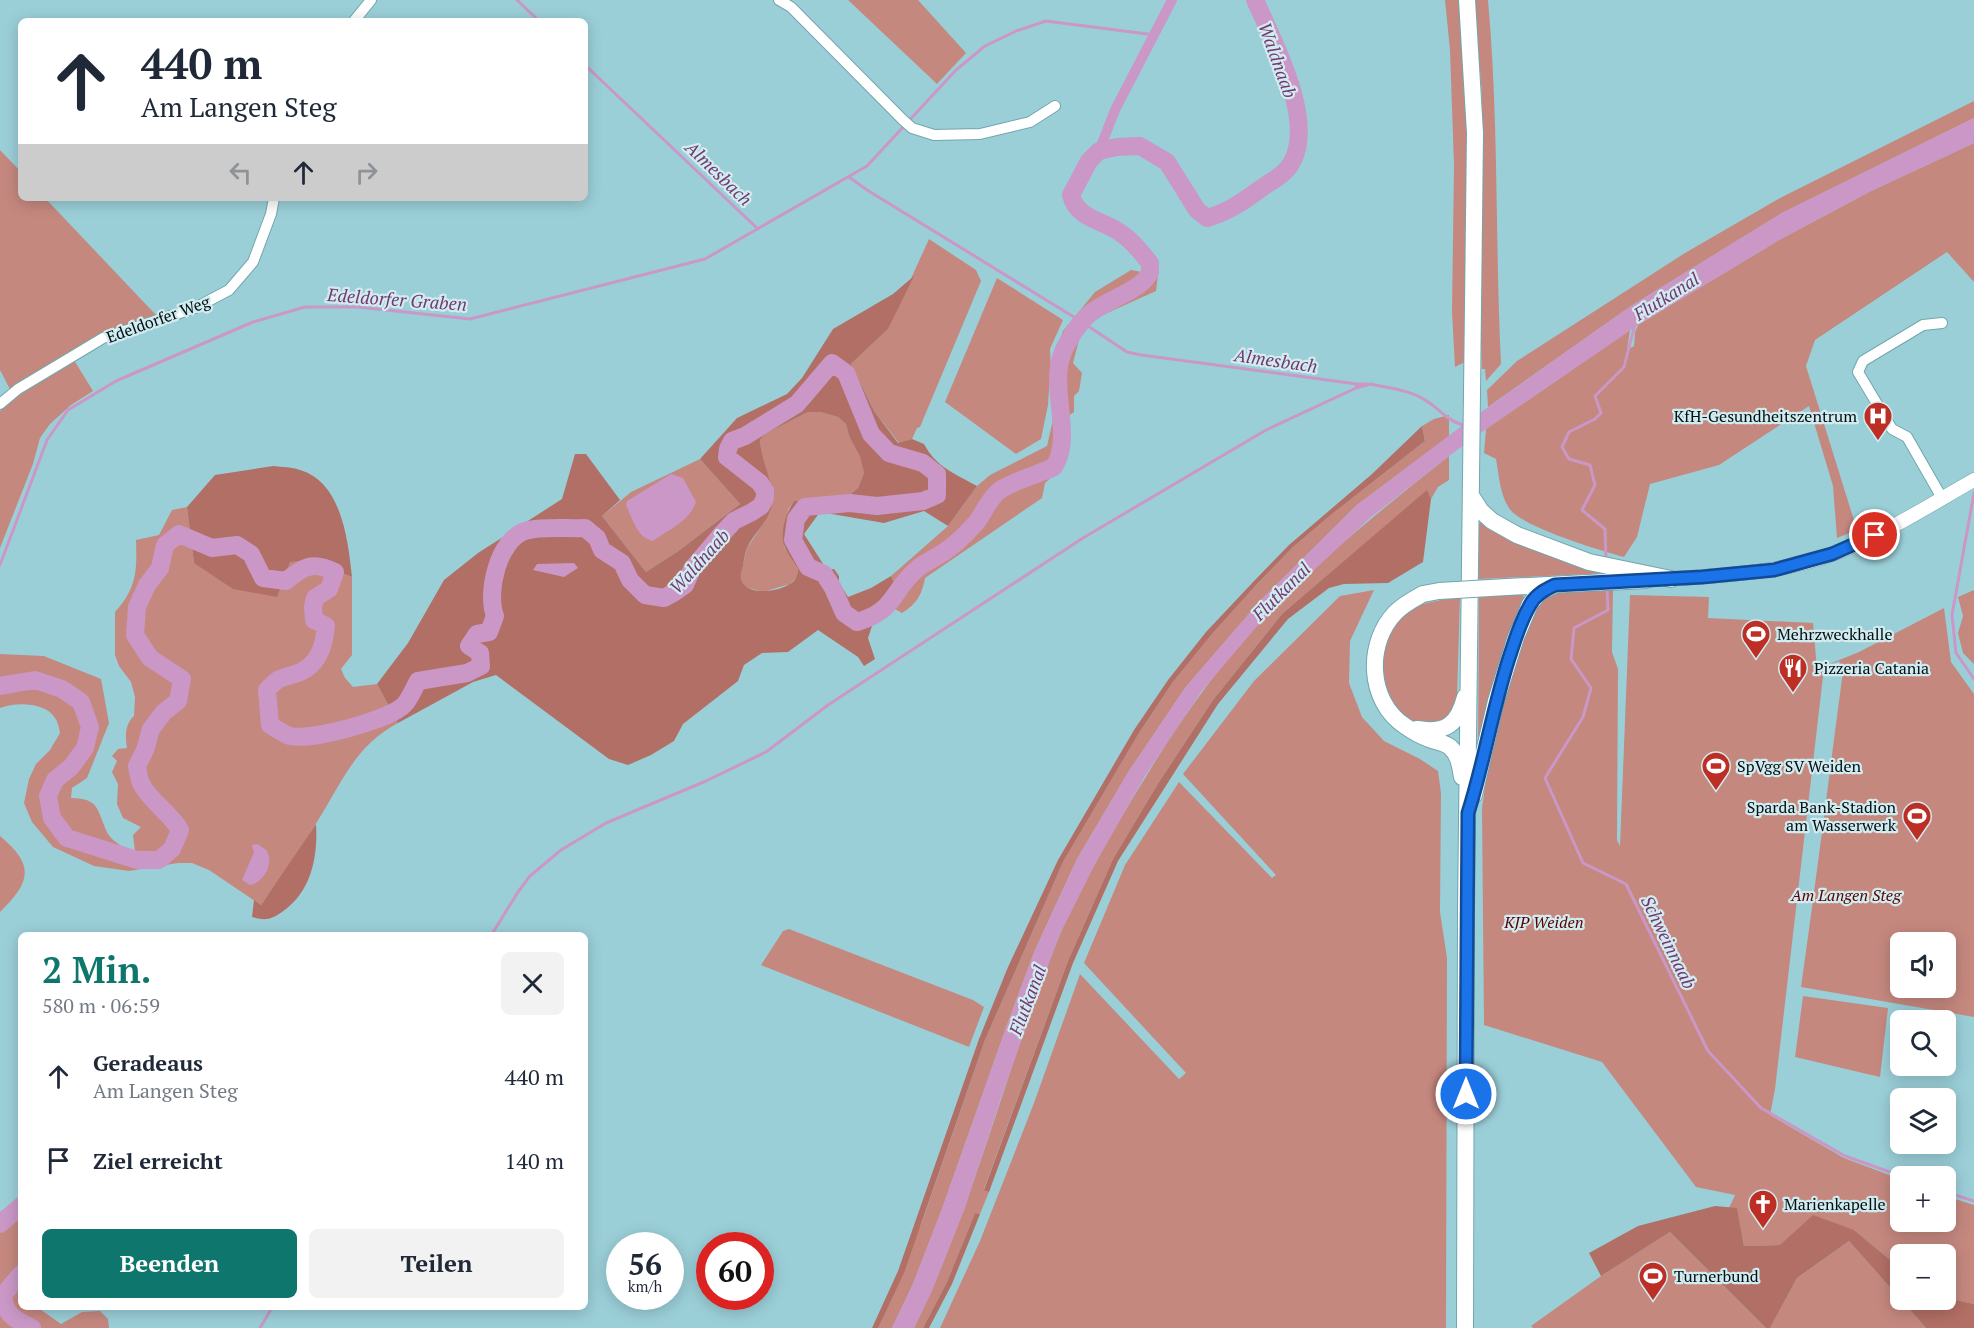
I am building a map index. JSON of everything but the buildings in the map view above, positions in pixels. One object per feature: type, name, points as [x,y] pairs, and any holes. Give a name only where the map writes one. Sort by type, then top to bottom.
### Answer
[{"type":"main road","points":[[1465,1328],[1475,132],[1467,0]]},
{"type":"main road","points":[[1472,497],[1481,511],[1492,521],[1517,535],[1554,550],[1635,576]]},
{"type":"main road","points":[[1468,813],[1457,755],[1449,746],[1428,739],[1405,726],[1393,715],[1377,687],[1378,640],[1385,626],[1397,611],[1424,594],[1439,591],[1555,585],[1635,576],[1671,579]]},
{"type":"main road","points":[[1468,813],[1479,779],[1487,735],[1516,637],[1530,604],[1540,592],[1555,585]]},
{"type":"main road","points":[[1405,726],[1430,731],[1453,723],[1461,712],[1470,669]]},
{"type":"street","points":[[356,18],[371,0]]},
{"type":"street","points":[[780,0],[791,7],[912,128],[934,135],[980,134],[1030,122],[1054,106]]},
{"type":"street","name":"Edeldorfer Weg","points":[[0,404],[18,389],[103,338],[195,308],[229,290],[253,262],[271,214],[273,201]]},
{"type":"street","points":[[1942,323],[1923,325],[1863,361],[1858,372],[1892,429],[1907,437],[1942,498]]},
{"type":"street","points":[[1671,579],[1774,570],[1832,554],[1875,535],[1974,480]]},
{"type":"green space","points":[[848,0],[918,0],[966,53],[937,84]]},
{"type":"green space","points":[[1445,0],[1459,0],[1467,113],[1467,361],[1455,367],[1452,312],[1454,165],[1450,50]]},
{"type":"green space","points":[[1474,0],[1488,0],[1495,136],[1501,364],[1486,381],[1485,369],[1482,369],[1481,344],[1482,94]]},
{"type":"green space","points":[[1974,101],[1974,118],[1782,213],[1631,306],[1488,407],[1487,390],[1517,361],[1685,253],[1780,198]]},
{"type":"green space","points":[[1974,143],[1974,282],[1947,252],[1815,340],[1806,366],[1857,530],[1837,538],[1833,486],[1809,406],[1719,465],[1650,484],[1637,537],[1624,557],[1544,530],[1516,515],[1509,508],[1502,491],[1496,459],[1484,453],[1486,429],[1630,330],[1627,350],[1634,346],[1638,325],[1779,240],[1871,191]]},
{"type":"green space","points":[[0,150],[18,169],[18,201],[48,201],[156,315],[99,334],[69,352],[93,391],[71,405],[50,424],[40,438],[33,464],[0,548],[0,411],[15,399],[0,370]]},
{"type":"green space","points":[[929,239],[976,270],[981,281],[920,427],[917,428],[912,439],[899,443],[874,411],[851,364],[888,329]]},
{"type":"green space","points":[[1131,270],[1158,275],[1156,291],[1096,318],[1080,336],[1073,363],[1082,373],[1079,391],[1074,396],[1074,412],[1067,417],[1063,467],[1045,483],[1042,498],[925,578],[918,598],[907,610],[902,613],[893,608],[893,603],[900,596],[891,576],[948,526],[977,486],[990,475],[1047,446],[1054,415],[1050,376],[1048,405],[1041,439],[1016,454],[945,402],[997,278],[1063,320],[1050,349],[1051,369],[1063,331],[1095,292]]},
{"type":"green space","points":[[808,412],[820,412],[838,417],[846,424],[849,436],[861,456],[864,473],[858,488],[847,497],[794,501],[788,510],[784,547],[798,569],[797,577],[790,584],[763,592],[745,587],[740,578],[747,548],[764,522],[771,489],[761,456],[760,440],[765,434]]},
{"type":"green space","points":[[1449,415],[1449,436],[1357,505],[1260,601],[1185,688],[1129,771],[1077,859],[1035,950],[913,1284],[892,1328],[878,1328],[922,1222],[985,1040],[1063,862],[1139,733],[1173,682],[1212,634],[1293,547],[1425,441],[1422,426],[1434,419]]},
{"type":"green space","points":[[1449,456],[1449,480],[1438,487],[1431,499],[1427,491],[1282,614],[1213,700],[1159,782],[1113,859],[1068,961],[984,1189],[989,1192],[980,1214],[975,1213],[947,1282],[923,1328],[914,1328],[955,1233],[1039,988],[1064,924],[1118,823],[1152,767],[1188,712],[1248,635],[1335,550]]},
{"type":"green space","points":[[700,459],[740,504],[677,552],[646,572],[602,516],[631,492]]},
{"type":"green space","points":[[187,507],[194,563],[307,560],[352,577],[352,655],[341,669],[353,687],[377,684],[398,723],[383,732],[359,755],[261,905],[209,870],[192,863],[129,871],[94,866],[53,847],[32,822],[24,803],[29,779],[36,764],[50,750],[60,733],[58,723],[50,713],[37,706],[22,704],[0,708],[0,654],[44,656],[101,679],[109,723],[87,778],[72,788],[71,798],[93,804],[108,834],[120,845],[135,852],[133,835],[141,827],[123,818],[117,804],[118,784],[112,772],[117,761],[112,756],[118,749],[127,748],[126,731],[134,716],[135,697],[131,682],[119,666],[115,655],[115,612],[132,587],[136,540],[159,535],[172,510]]},
{"type":"green space","points":[[1483,521],[1611,573],[1479,579],[1479,524]]},
{"type":"green space","points":[[1374,590],[1350,641],[1349,683],[1362,717],[1384,741],[1438,771],[1441,793],[1440,912],[1447,958],[1446,1328],[940,1328],[980,1241],[1034,1103],[1080,974],[1179,1079],[1186,1073],[1084,963],[1125,865],[1179,782],[1272,878],[1276,875],[1183,774],[1254,681],[1340,596]]},
{"type":"green space","points":[[1613,590],[1612,652],[1618,669],[1617,840],[1620,846],[1630,595],[1709,597],[1708,618],[1813,623],[1817,669],[1859,652],[1944,608],[1951,662],[1974,694],[1974,1017],[1956,1014],[1956,1010],[1934,1010],[1801,987],[1843,671],[1839,661],[1824,668],[1775,1089],[1770,1115],[1844,1158],[1890,1175],[1890,1232],[1956,1232],[1956,1199],[1974,1205],[1974,1304],[1956,1300],[1956,1244],[1890,1244],[1890,1260],[1854,1230],[1780,1245],[1744,1246],[1737,1209],[1729,1208],[1735,1195],[1696,1187],[1602,1062],[1484,1025],[1482,808],[1491,746],[1527,622],[1544,596],[1557,593]]},
{"type":"green space","points":[[1974,590],[1974,664],[1963,653],[1958,633],[1963,616],[1958,597]]},
{"type":"green space","points":[[1522,594],[1525,599],[1478,756],[1479,597]]},
{"type":"green space","points":[[1460,597],[1457,698],[1452,713],[1443,722],[1416,724],[1396,708],[1384,684],[1382,660],[1388,636],[1401,616],[1411,609],[1429,602]]},
{"type":"green space","points":[[0,836],[19,856],[24,865],[25,874],[18,892],[0,912]]},
{"type":"green space","points":[[789,929],[973,1000],[984,1007],[969,1047],[761,965],[783,931]]},
{"type":"green space","points":[[1803,996],[1888,1008],[1880,1077],[1795,1057]]},
{"type":"green space","points":[[18,1197],[18,1310],[41,1310],[61,1324],[82,1312],[100,1311],[108,1319],[109,1328],[0,1328],[0,1212],[12,1205]]},
{"type":"green space","name":"Turnerbund","points":[[1670,1232],[1766,1328],[1533,1328],[1531,1326],[1601,1276]]},
{"type":"green space","name":"Turnerbund","points":[[1849,1241],[1890,1287],[1890,1310],[1910,1310],[1926,1328],[1770,1328],[1797,1278]]},
{"type":"shaded area","points":[[914,276],[888,329],[851,364],[874,411],[898,443],[912,439],[924,444],[940,464],[977,486],[948,526],[924,511],[884,523],[820,512],[804,534],[827,570],[834,569],[839,576],[839,582],[848,597],[871,588],[891,576],[900,596],[873,623],[868,638],[875,659],[864,666],[858,657],[818,630],[788,652],[762,653],[744,665],[738,681],[683,724],[674,741],[628,765],[609,759],[496,675],[473,682],[398,723],[377,684],[408,643],[444,580],[478,553],[562,499],[575,454],[586,454],[620,500],[602,516],[646,572],[677,552],[740,504],[700,459],[737,418],[787,394],[802,378],[833,329],[893,294]],"holes":[[[808,412],[820,412],[838,417],[846,424],[849,436],[860,456],[864,473],[858,488],[847,497],[794,501],[786,517],[783,542],[798,569],[796,578],[792,583],[777,589],[768,591],[751,589],[741,579],[745,554],[769,513],[772,499],[760,440],[765,434]]]},
{"type":"shaded area","points":[[1422,426],[1425,441],[1293,547],[1258,583],[1173,682],[1139,733],[1063,862],[985,1040],[904,1273],[878,1328],[872,1328],[898,1271],[979,1039],[1008,967],[1058,860],[1134,730],[1168,680],[1206,632],[1255,580],[1289,545],[1372,474]]},
{"type":"shaded area","points":[[273,466],[300,470],[314,477],[325,487],[334,500],[345,530],[352,577],[307,560],[290,562],[277,597],[233,589],[194,563],[187,507],[215,475]]},
{"type":"shaded area","points":[[1427,490],[1431,499],[1423,562],[1388,583],[1344,584],[1329,588],[1288,619],[1218,704],[1118,861],[1073,963],[989,1192],[984,1190],[1068,961],[1113,859],[1159,782],[1213,700],[1282,614]]},
{"type":"shaded area","points":[[316,824],[316,848],[312,871],[302,892],[295,901],[274,917],[262,919],[252,917],[254,900],[261,905]]},
{"type":"shaded area","points":[[1715,1206],[1737,1208],[1744,1246],[1780,1245],[1813,1215],[1854,1230],[1890,1260],[1890,1288],[1849,1241],[1797,1278],[1770,1328],[1766,1328],[1670,1232],[1601,1276],[1589,1253],[1638,1226]]},
{"type":"shaded area","points":[[975,1213],[980,1214],[952,1284],[929,1328],[923,1328],[947,1282]]},
{"type":"shaded area","points":[[1956,1300],[1974,1304],[1974,1328],[1926,1328],[1910,1310],[1956,1310]]},
{"type":"water","name":"Flutkanal","points":[[1974,118],[1974,143],[1871,191],[1779,240],[1638,325],[1486,429],[1370,518],[1270,611],[1201,692],[1145,776],[1094,866],[1058,938],[1002,1095],[965,1208],[932,1291],[914,1328],[892,1328],[913,1284],[942,1209],[1035,950],[1077,859],[1129,771],[1185,688],[1260,601],[1357,505],[1463,425],[1631,306],[1782,213]]},
{"type":"water","points":[[671,474],[683,478],[696,502],[684,520],[653,541],[639,532],[626,505],[627,501]]},
{"type":"water","points":[[574,563],[578,568],[564,577],[533,570],[537,564]]},
{"type":"water","points":[[258,844],[266,850],[269,866],[260,880],[250,885],[242,880],[254,852],[252,845]]},
{"type":"waterway","name":"Almesbach","points":[[517,0],[536,18]]},
{"type":"waterway","name":"Waldnaab","points":[[1099,151],[1115,110],[1172,0]]},
{"type":"waterway","name":"Waldnaab","points":[[0,686],[35,680],[62,689],[81,702],[90,727],[85,748],[71,767],[55,780],[48,796],[52,818],[67,838],[137,860],[159,860],[172,849],[180,830],[146,791],[140,781],[137,766],[145,750],[151,729],[164,712],[178,701],[182,679],[150,658],[135,635],[137,607],[147,585],[160,568],[165,545],[179,534],[212,548],[237,545],[251,554],[263,578],[286,581],[298,572],[315,566],[335,572],[329,589],[315,598],[313,607],[314,620],[326,626],[321,649],[314,661],[303,671],[280,679],[267,690],[270,725],[287,735],[300,737],[349,728],[396,711],[406,703],[418,681],[467,673],[481,666],[480,653],[469,646],[477,634],[489,632],[495,616],[492,594],[496,568],[508,545],[516,536],[525,531],[547,528],[585,528],[597,538],[602,550],[622,563],[630,580],[645,595],[664,598],[685,585],[692,569],[720,536],[734,521],[761,506],[765,498],[765,491],[760,483],[727,457],[732,441],[745,436],[797,404],[832,363],[846,373],[871,434],[889,453],[923,463],[937,474],[937,495],[923,501],[877,506],[850,503],[805,507],[796,519],[793,540],[808,567],[824,574],[844,613],[857,622],[870,617],[886,606],[917,569],[948,549],[964,535],[999,491],[1017,481],[1054,467],[1060,453],[1062,438],[1058,373],[1061,357],[1068,342],[1087,316],[1140,284],[1150,272],[1150,263],[1128,238],[1084,214],[1074,203],[1071,195],[1089,161],[1099,151],[1140,146],[1167,162],[1197,210],[1207,218],[1243,201],[1280,175],[1291,164],[1298,142],[1295,101],[1289,79],[1255,0]]},
{"type":"waterway","name":"Edeldorfer Graben","points":[[0,565],[47,440],[68,410],[116,381],[253,322],[305,307],[358,307],[470,319],[705,259],[867,166],[956,70],[985,46],[1016,31],[1046,21],[1155,35]]},
{"type":"waterway","name":"Almesbach","points":[[588,68],[758,229]]},
{"type":"waterway","name":"Almesbach","points":[[849,177],[1082,322]]},
{"type":"waterway","name":"Almesbach","points":[[1085,324],[1127,352],[1357,384]]},
{"type":"waterway","name":"Schweinnaab","points":[[1606,560],[1605,529],[1582,510],[1595,485],[1590,465],[1569,459],[1562,447],[1569,432],[1595,419],[1601,413],[1595,396],[1624,367],[1635,324]]},
{"type":"waterway","points":[[1357,384],[1367,384],[1356,388],[1357,384]]},
{"type":"waterway","name":"Almesbach","points":[[1370,384],[1400,390],[1422,398],[1452,421],[1463,425]]},
{"type":"waterway","points":[[1356,388],[1371,384]]},
{"type":"waterway","points":[[493,932],[530,876],[561,850],[606,823],[706,781],[766,752],[828,705],[1083,538],[1266,430],[1356,388]]},
{"type":"waterway","points":[[1974,493],[1952,615],[1956,653],[1974,679]]},
{"type":"waterway","name":"Schweinnaab","points":[[1607,587],[1608,610],[1574,628],[1571,659],[1591,688],[1583,717],[1545,778],[1583,863],[1626,884],[1708,1051],[1761,1108],[1845,1156],[1890,1172]]},
{"type":"waterway","name":"Schweinnaab","points":[[1956,1195],[1974,1201]]},
{"type":"waterway","name":"Waldnaab","points":[[0,1224],[18,1209]]},
{"type":"waterway","name":"Waldnaab","points":[[18,1278],[3,1295],[4,1302],[12,1316],[32,1328]]},
{"type":"waterway","points":[[260,1328],[271,1310]]},
{"type":"place","name":"KfH-Gesundheitszentrum","points":[[1878,442]]},
{"type":"place","name":"Mehrzweckhalle","points":[[1756,660]]},
{"type":"place","name":"Pizzeria Catania","points":[[1793,694]]},
{"type":"place","name":"SpVgg SV Weiden","points":[[1716,792]]},
{"type":"place","name":"Sparda Bank-Stadion am Wasserwerk","points":[[1917,842]]},
{"type":"place","name":"Marienkapelle","points":[[1763,1230]]},
{"type":"place","name":"Turnerbund","points":[[1653,1302]]},
{"type":"route","points":[[1466,1094],[1468,813],[1479,779],[1487,735],[1504,674],[1530,604],[1540,592],[1555,585],[1702,577],[1774,570],[1832,554],[1875,535]]},
{"type":"park label","name":"Am Langen Steg","points":[[1846,895]]},
{"type":"park label","name":"KJP Weiden","points":[[1544,922]]}]
